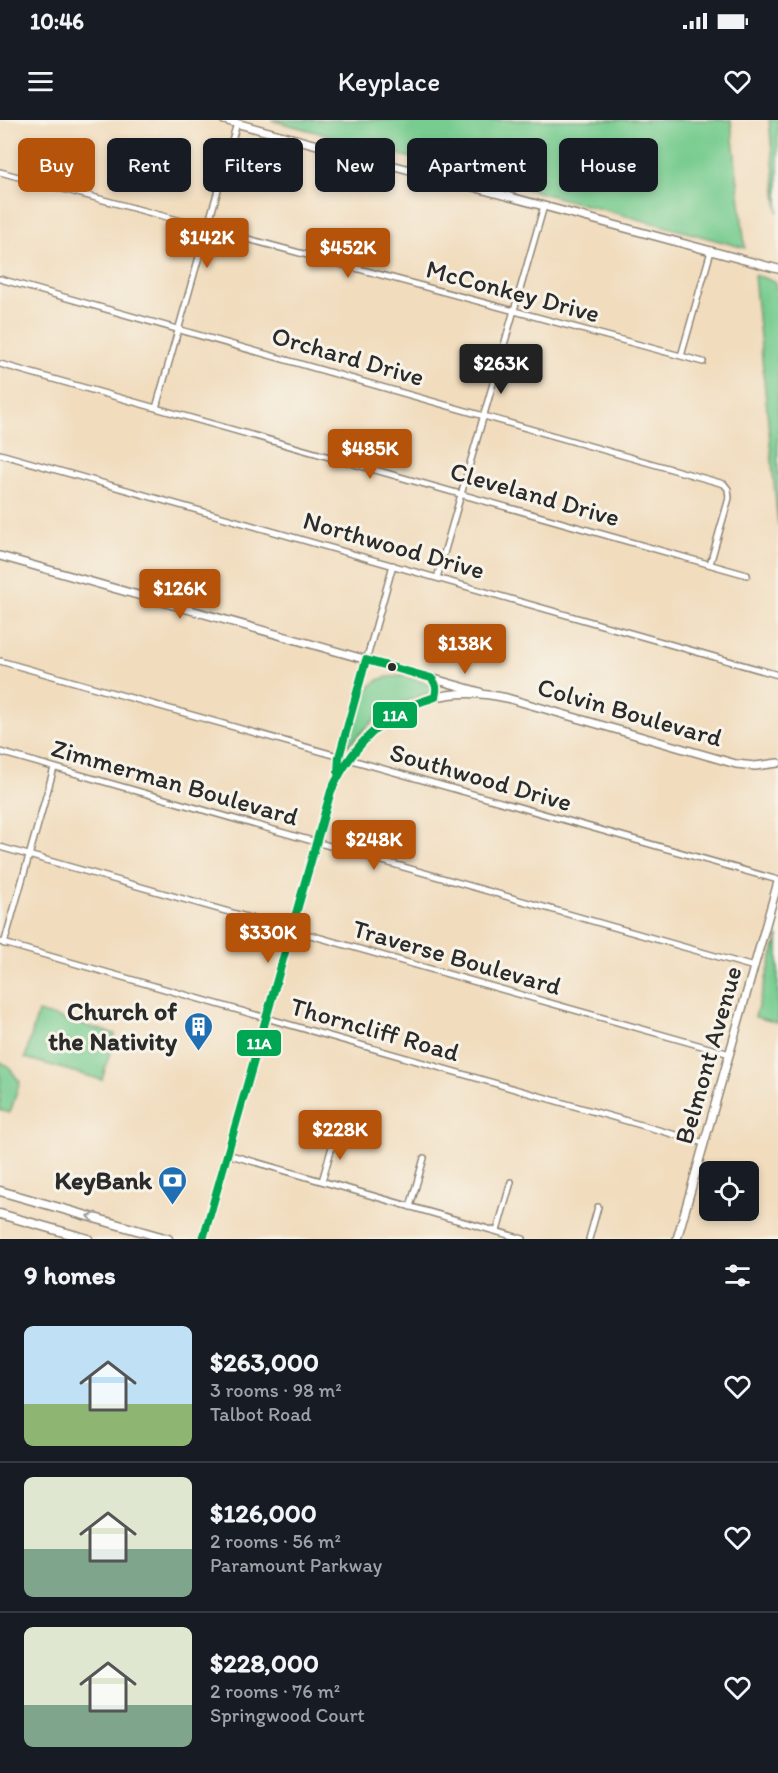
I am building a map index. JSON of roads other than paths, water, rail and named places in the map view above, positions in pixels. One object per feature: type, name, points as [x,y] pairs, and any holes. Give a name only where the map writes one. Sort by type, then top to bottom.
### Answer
[{"type":"main road","points":[[0,1191],[168,1239]]},
{"type":"main road","points":[[0,1214],[88,1239]]},
{"type":"street","points":[[224,120],[778,269]]},
{"type":"street","points":[[156,408],[237,123]]},
{"type":"street","name":"McConkey Drive","points":[[0,172],[703,362]]},
{"type":"street","points":[[437,578],[544,206]]},
{"type":"street","points":[[681,356],[711,251]]},
{"type":"street","name":"Orchard Drive","points":[[0,279],[719,482],[726,485],[729,492],[710,564]]},
{"type":"street","name":"Cleveland Drive","points":[[0,364],[747,575]]},
{"type":"street","name":"Northwood Drive","points":[[0,454],[778,675]]},
{"type":"street","points":[[0,556],[492,695]]},
{"type":"street","points":[[338,773],[339,757],[393,565]]},
{"type":"street","name":"Southwood Drive","points":[[0,661],[778,881]]},
{"type":"street","points":[[431,678],[436,682],[435,697]]},
{"type":"street","name":"Colvin Boulevard","points":[[203,1239],[331,790],[338,773],[364,739],[406,708],[435,697],[492,695],[736,764],[755,766],[778,763]]},
{"type":"street","name":"Zimmerman Boulevard","points":[[0,752],[754,967]]},
{"type":"street","points":[[2,943],[54,768]]},
{"type":"street","name":"Traverse Boulevard","points":[[0,847],[730,1054]]},
{"type":"street","name":"Belmont Avenue","points":[[678,1239],[778,881]]},
{"type":"street","name":"Thorncliff Road","points":[[2,943],[705,1143]]},
{"type":"street","points":[[322,1182],[336,1133]]},
{"type":"street","points":[[227,1154],[524,1239]]},
{"type":"street","points":[[410,1207],[424,1158]]},
{"type":"street","points":[[497,1232],[511,1182]]},
{"type":"street","points":[[589,1239],[598,1207]]},
{"type":"place","name":"Church of the Nativity","points":[[198,1052]]},
{"type":"place","name":"KeyBank","points":[[173,1206]]}]
